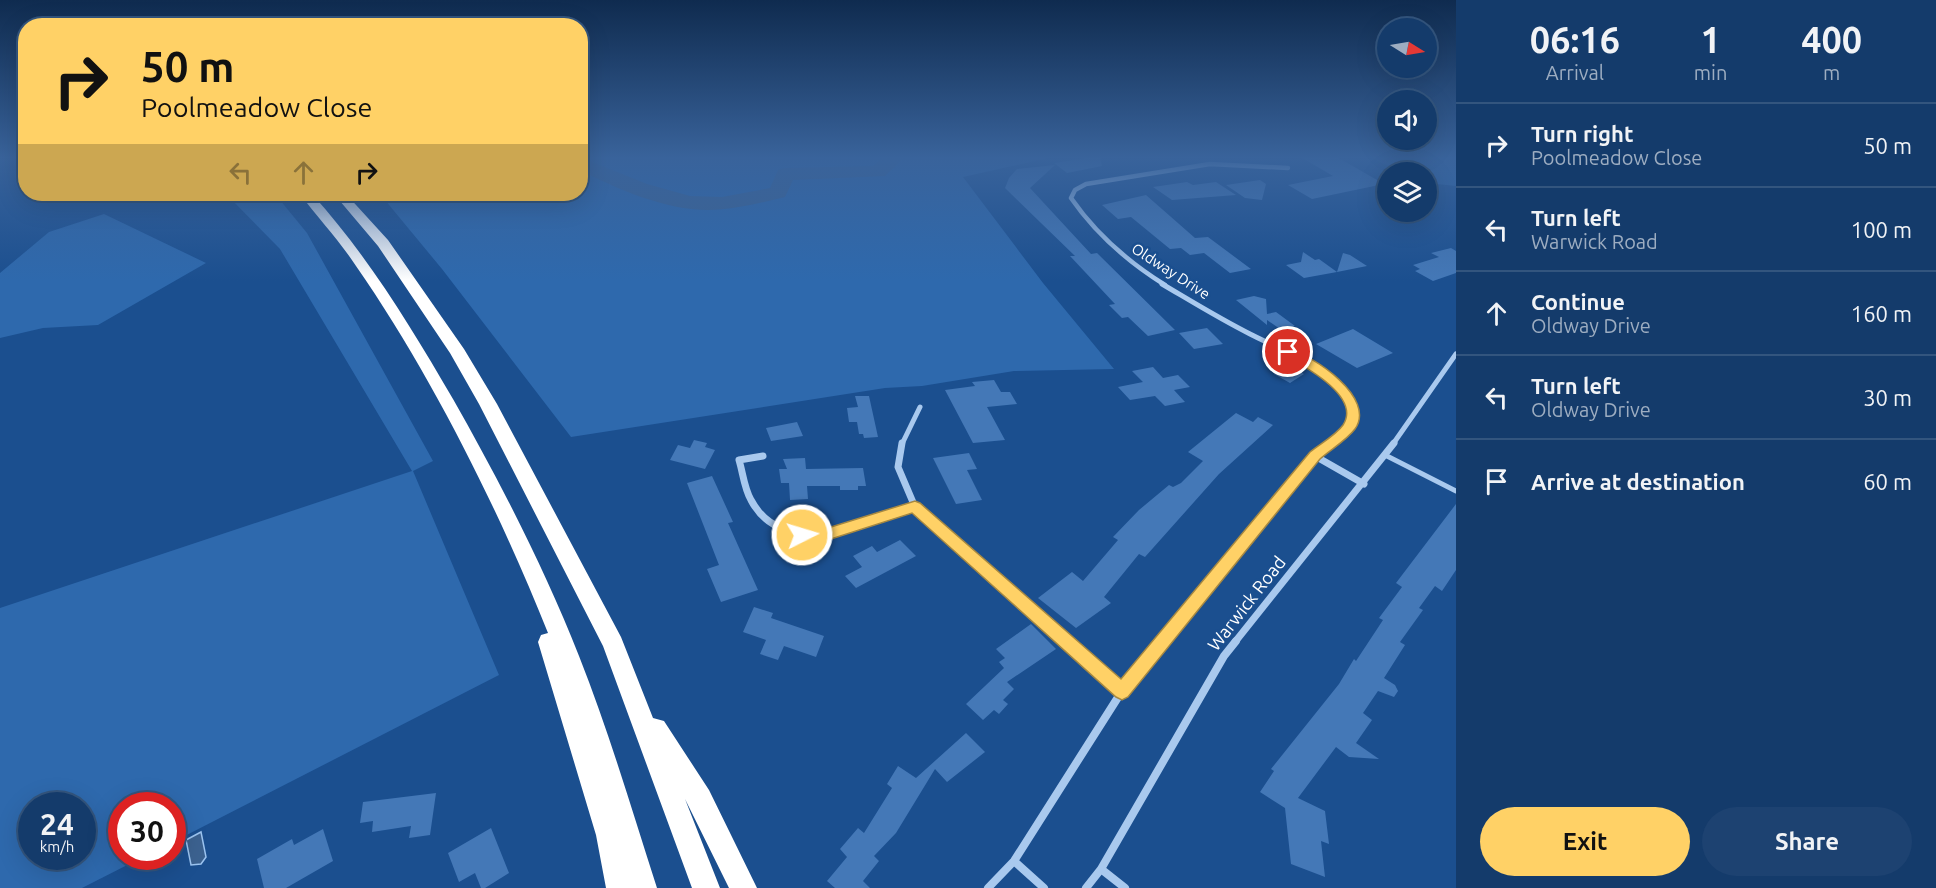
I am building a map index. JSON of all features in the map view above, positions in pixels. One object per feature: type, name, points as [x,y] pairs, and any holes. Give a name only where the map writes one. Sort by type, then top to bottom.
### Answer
[{"type":"highway","points":[[312,201],[336,227],[389,301],[492,484],[516,533],[582,692],[644,888]]},
{"type":"highway","points":[[346,201],[383,243],[469,370],[613,644],[706,888]]},
{"type":"highway","points":[[516,533],[609,835],[620,888]]},
{"type":"highway","points":[[636,700],[700,799],[743,888]]},
{"type":"street","name":"Oldway Drive","points":[[1071,197],[1078,210],[1127,259],[1159,282],[1259,339],[1303,359],[1323,372],[1342,389],[1353,410],[1350,426],[1315,456]]},
{"type":"street","name":"Warwick Road","points":[[1086,888],[1101,869],[1224,656],[1364,484],[1456,354]]},
{"type":"street","points":[[920,407],[898,450],[896,464],[902,485],[915,507],[1122,692]]},
{"type":"street","points":[[762,456],[739,460],[752,504],[773,523],[802,535],[831,533],[915,507]]},
{"type":"street","points":[[988,888],[1014,861],[1122,692],[1315,456],[1364,484]]},
{"type":"street","points":[[1014,861],[1044,888]]},
{"type":"street","points":[[1101,869],[1125,888]]},
{"type":"lane","points":[[1385,455],[1456,491]]},
{"type":"shaded area","points":[[588,197],[978,197],[1043,283],[1114,369],[1014,371],[922,386],[885,388],[571,437],[442,269],[386,201],[588,201]]},
{"type":"shaded area","points":[[233,201],[281,201],[307,233],[433,461],[413,471],[499,675],[186,835],[186,792],[108,792],[108,870],[117,870],[82,888],[0,888],[0,608],[412,471],[280,249]]},
{"type":"shaded area","points":[[104,214],[206,263],[98,325],[43,328],[0,338],[0,273],[49,232]]},
{"type":"shaded area","points":[[201,832],[206,857],[201,864],[191,865],[186,840]]},
{"type":"building","points":[[1015,197],[1039,197],[1091,254],[1097,253],[1175,330],[1148,336],[1128,317],[1122,318],[1109,305],[1115,304],[1070,256],[1075,256]]},
{"type":"building","points":[[1135,197],[1149,197],[1195,238],[1208,237],[1251,269],[1230,273],[1204,253],[1190,255],[1181,248],[1170,249],[1131,217],[1118,219],[1102,205]]},
{"type":"building","points":[[1168,197],[1205,197],[1172,200]]},
{"type":"building","points":[[1244,197],[1263,197],[1262,200]]},
{"type":"building","points":[[1451,248],[1456,251],[1456,273],[1433,281],[1415,271],[1420,269],[1413,265],[1439,257],[1431,253]]},
{"type":"building","points":[[1303,252],[1315,260],[1319,259],[1337,272],[1304,278],[1286,265],[1301,262]]},
{"type":"building","points":[[1343,253],[1350,255],[1367,266],[1337,272]]},
{"type":"building","points":[[1254,296],[1266,299],[1267,314],[1276,312],[1295,326],[1280,329],[1267,320],[1267,325],[1236,300]]},
{"type":"building","points":[[1207,328],[1223,344],[1194,349],[1179,333]]},
{"type":"building","points":[[1353,329],[1393,353],[1357,368],[1316,344]]},
{"type":"building","points":[[1288,365],[1304,374],[1290,383],[1274,374]]},
{"type":"building","points":[[1153,367],[1163,378],[1178,375],[1190,387],[1174,390],[1185,402],[1165,406],[1155,396],[1130,400],[1118,387],[1143,382],[1132,371]]},
{"type":"building","points":[[994,380],[1001,392],[1010,392],[1017,404],[987,407],[1005,440],[973,443],[945,390],[975,386],[972,382]]},
{"type":"building","points":[[855,396],[869,396],[878,437],[864,438],[863,434],[859,434],[857,422],[849,422],[847,408],[858,407]]},
{"type":"building","points":[[1236,413],[1253,422],[1258,417],[1273,425],[1219,474],[1145,557],[1139,554],[1104,597],[1111,603],[1076,628],[1038,598],[1072,572],[1083,581],[1118,540],[1113,537],[1139,510],[1169,485],[1173,487],[1181,483],[1203,461],[1188,452]]},
{"type":"building","points":[[797,422],[803,436],[771,441],[766,428]]},
{"type":"building","points":[[694,440],[707,443],[705,447],[715,450],[705,469],[670,460],[678,445],[690,448]]},
{"type":"building","points":[[969,453],[977,469],[967,470],[982,500],[956,504],[933,458]]},
{"type":"building","points":[[805,458],[806,469],[863,468],[866,486],[858,486],[858,490],[840,490],[840,486],[807,486],[808,499],[790,500],[789,483],[781,483],[779,469],[787,469],[783,459]]},
{"type":"building","points":[[712,476],[733,522],[728,523],[758,590],[721,602],[707,569],[719,565],[687,483]]},
{"type":"building","points":[[1456,504],[1456,570],[1442,591],[1435,586],[1419,608],[1423,610],[1400,642],[1405,645],[1384,678],[1395,685],[1398,691],[1394,697],[1378,691],[1363,713],[1372,720],[1356,743],[1379,759],[1349,757],[1336,747],[1298,798],[1325,811],[1329,844],[1321,841],[1325,877],[1291,864],[1285,808],[1260,792],[1274,771],[1271,769],[1339,684],[1354,659],[1356,661],[1383,620],[1379,618],[1402,587],[1396,583]]},
{"type":"building","points":[[900,540],[916,556],[856,588],[845,576],[862,567],[853,556],[872,546],[877,552]]},
{"type":"building","points":[[754,607],[773,613],[771,618],[824,636],[816,657],[784,646],[778,660],[760,654],[766,640],[743,632]]},
{"type":"building","points":[[1031,624],[1056,649],[1007,682],[1014,689],[1003,700],[1008,704],[999,714],[994,710],[983,720],[966,704],[1004,668],[999,662],[1005,658],[996,649]]},
{"type":"building","points":[[966,733],[985,752],[947,782],[935,769],[896,833],[874,856],[879,861],[863,881],[870,888],[835,888],[827,881],[847,857],[840,849],[858,828],[864,833],[892,788],[887,784],[898,766],[916,778]]},
{"type":"building","points":[[436,793],[430,835],[409,838],[411,826],[372,832],[373,821],[360,823],[363,802]]},
{"type":"building","points":[[491,828],[509,873],[485,888],[481,888],[475,873],[459,882],[448,853]]},
{"type":"building","points":[[323,829],[333,861],[286,888],[264,888],[257,859],[292,839],[294,845]]},
{"type":"waterway","points":[[669,197],[704,204],[755,197]]},
{"type":"route","points":[[802,535],[831,533],[915,507],[1122,692],[1315,456],[1350,426],[1353,410],[1342,389],[1323,372],[1288,352]]}]
